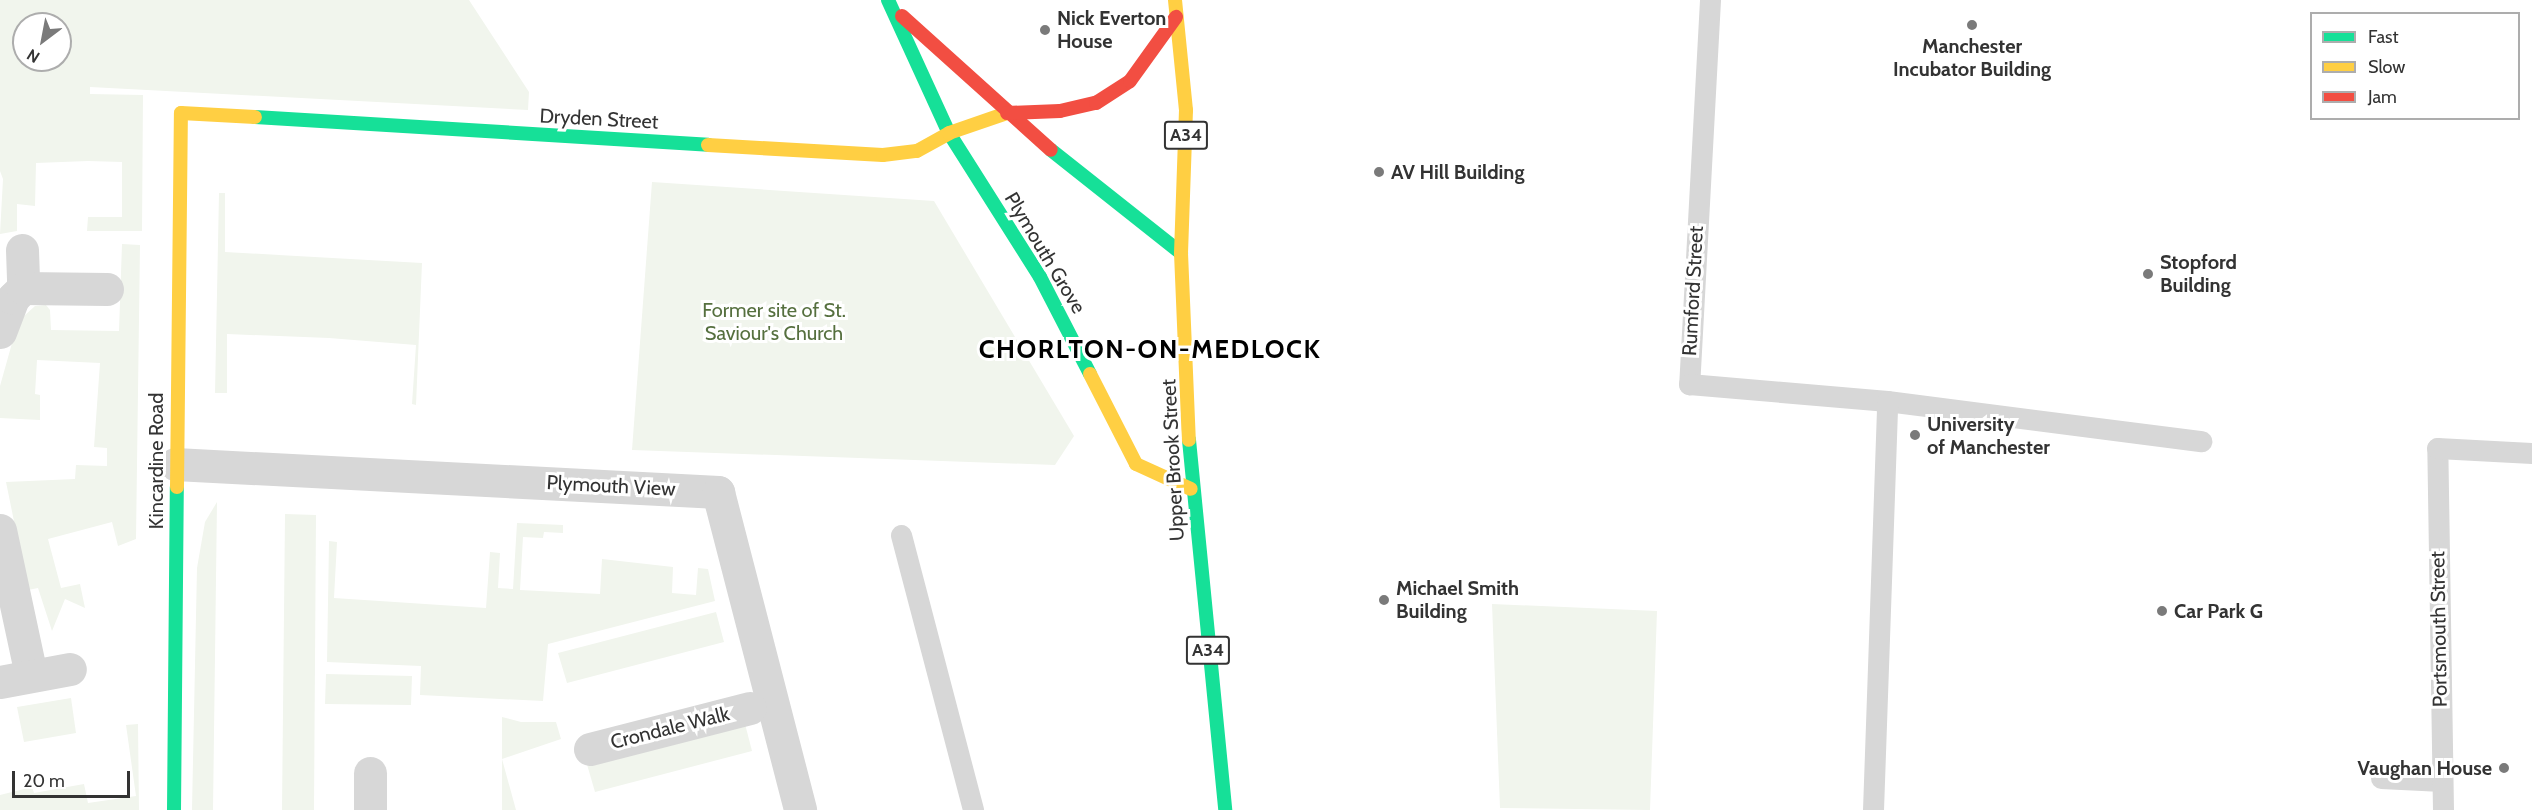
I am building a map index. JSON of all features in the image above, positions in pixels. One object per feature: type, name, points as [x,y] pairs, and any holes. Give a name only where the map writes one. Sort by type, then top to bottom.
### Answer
[{"type":"main road","name":"Upper Brook Street","points":[[1175,0],[1186,110],[1181,253],[1191,489],[1225,810]]},
{"type":"main road","name":"Plymouth Grove","points":[[891,4],[1007,113],[1181,253]]},
{"type":"main road","name":"Plymouth Grove","points":[[891,4],[949,132],[1048,291],[1136,464],[1191,489]]},
{"type":"main road","name":"Dryden Street","points":[[181,113],[883,155],[917,151],[949,132],[1007,113],[1060,111],[1096,102],[1130,81],[1176,17]]},
{"type":"main road","name":"Kincardine Road","points":[[174,810],[181,113]]},
{"type":"street","points":[[22,250],[23,288]]},
{"type":"street","points":[[1,326],[13,298],[23,288],[108,289]]},
{"type":"street","name":"Plymouth View","points":[[176,464],[718,492],[800,810]]},
{"type":"street","points":[[0,530],[16,679],[69,669]]},
{"type":"street","name":"Crondale Walk","points":[[590,749],[750,708]]},
{"type":"street","points":[[370,773],[370,810]]},
{"type":"lane","name":"Rumford Street","points":[[1710,0],[1689,384],[1887,401],[2201,441]]},
{"type":"lane","points":[[1873,810],[1887,401]]},
{"type":"lane","name":"Portsmouth Street","points":[[2443,810],[2437,448],[2532,453]]},
{"type":"lane","points":[[901,535],[973,810]]},
{"type":"lane","points":[[2381,778],[2442,781]]},
{"type":"green space","points":[[0,0],[469,0],[529,92],[528,110],[90,87],[90,94],[143,95],[142,231],[87,231],[88,217],[122,217],[122,162],[36,163],[35,206],[17,204],[17,231],[0,234],[3,179],[0,171]]},
{"type":"green space","name":"Former site of St. Saviour's Church","points":[[652,182],[934,201],[1074,436],[1055,465],[632,450]]},
{"type":"green space","points":[[219,193],[225,193],[225,252],[422,263],[416,405],[412,404],[416,345],[329,338],[227,334],[227,393],[215,393]]},
{"type":"green space","points":[[122,244],[140,245],[136,539],[118,546],[112,522],[48,539],[61,588],[80,584],[85,608],[65,599],[52,631],[38,588],[28,590],[6,482],[75,479],[76,465],[107,466],[107,448],[94,447],[100,363],[37,360],[35,394],[40,395],[40,420],[0,418],[0,386],[14,336],[23,317],[35,306],[46,305],[50,310],[51,330],[119,331]]},
{"type":"green space","points":[[217,502],[213,810],[192,810],[197,568],[205,522]]},
{"type":"green space","points":[[285,514],[316,515],[314,810],[282,810]]},
{"type":"green space","points":[[517,523],[563,525],[563,533],[544,532],[543,538],[523,537],[520,590],[600,594],[602,559],[673,567],[672,593],[696,595],[698,568],[708,569],[715,601],[548,644],[543,701],[420,695],[421,666],[327,662],[329,541],[337,542],[334,598],[486,608],[490,552],[500,553],[498,588],[513,589]]},
{"type":"green space","points":[[1492,604],[1657,611],[1650,810],[1500,808]]},
{"type":"green space","points":[[716,612],[724,642],[567,683],[558,653]]},
{"type":"green space","points":[[326,674],[412,676],[411,705],[325,704]]},
{"type":"green space","points":[[71,698],[76,733],[24,742],[17,707]]},
{"type":"green space","points":[[502,717],[521,722],[556,722],[561,739],[502,759]]},
{"type":"green space","points":[[744,720],[752,751],[595,792],[586,761]]},
{"type":"green space","points":[[138,724],[139,810],[0,810],[0,795],[32,787],[34,793],[84,784],[88,803],[136,796],[126,725]]},
{"type":"green space","points":[[502,759],[516,810],[502,810]]},
{"type":"traffic: fast","points":[[888,0],[949,133],[1040,277],[1090,374]]},
{"type":"traffic: fast","points":[[255,117],[708,145]]},
{"type":"traffic: fast","points":[[1051,150],[1181,253]]},
{"type":"traffic: fast","points":[[1189,440],[1225,810]]},
{"type":"traffic: fast","points":[[174,810],[177,487]]},
{"type":"traffic: slow","points":[[1175,0],[1186,110],[1181,253],[1189,440]]},
{"type":"traffic: slow","points":[[177,487],[181,113],[255,117]]},
{"type":"traffic: slow","points":[[708,145],[883,155],[917,151],[949,133],[1007,113]]},
{"type":"traffic: slow","points":[[1090,374],[1136,464],[1191,489]]},
{"type":"traffic: jam","points":[[902,16],[1051,150]]},
{"type":"traffic: jam","points":[[1007,113],[1060,111],[1096,103],[1130,81],[1176,17]]},
{"type":"place","name":"Manchester Incubator Building","points":[[1972,25]]},
{"type":"place","name":"Nick Everton House","points":[[1045,30]]},
{"type":"place","name":"AV Hill Building","points":[[1379,172]]},
{"type":"place","name":"Stopford Building","points":[[2148,274]]},
{"type":"place","name":"University of Manchester","points":[[1915,435]]},
{"type":"place","name":"Michael Smith Building","points":[[1384,600]]},
{"type":"place","name":"Car Park G","points":[[2162,611]]},
{"type":"place","name":"Vaughan House","points":[[2504,768]]},
{"type":"district","name":"CHORLTON-ON-MEDLOCK","points":[[1150,350]]}]
